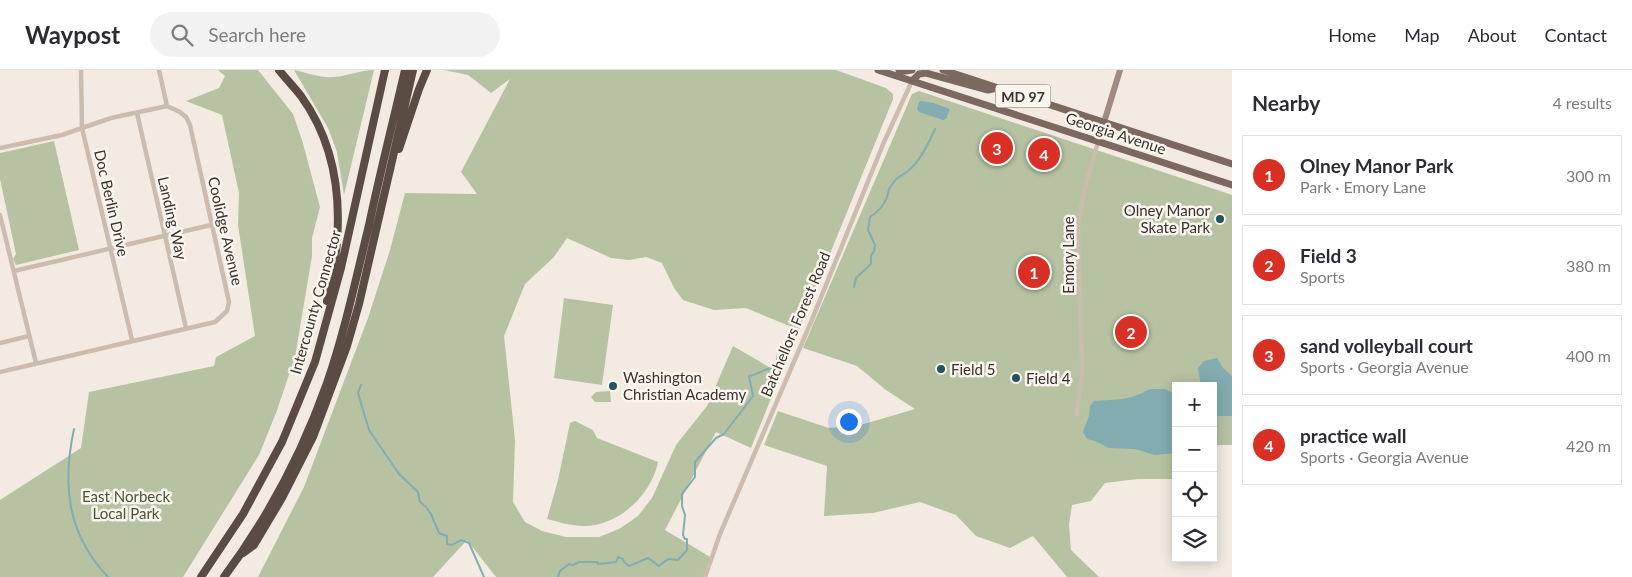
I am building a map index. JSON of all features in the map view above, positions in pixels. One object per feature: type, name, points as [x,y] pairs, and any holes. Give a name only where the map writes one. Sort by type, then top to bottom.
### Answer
[{"type":"highway","points":[[279,70],[301,97],[317,123],[329,153],[337,183],[337,243],[321,340]]},
{"type":"highway","name":"Intercounty Connector","points":[[200,577],[243,514],[282,442],[315,362],[341,268],[385,70]]},
{"type":"highway","name":"Intercounty Connector","points":[[224,577],[241,554],[282,484],[326,384],[352,296],[405,70]]},
{"type":"highway","points":[[241,554],[254,545],[282,498],[328,400],[359,304],[413,70]]},
{"type":"highway","points":[[387,179],[427,70]]},
{"type":"main road","name":"Georgia Avenue","points":[[878,70],[1232,184]]},
{"type":"main road","points":[[899,70],[905,72],[912,70]]},
{"type":"main road","name":"Georgia Avenue","points":[[942,70],[1232,164]]},
{"type":"main road","points":[[955,70],[968,78]]},
{"type":"main road","points":[[912,81],[916,76],[926,73],[988,90],[997,88]]},
{"type":"street","name":"Doc Berlin Drive","points":[[81,70],[82,128],[132,340]]},
{"type":"street","points":[[0,148],[62,135],[111,118],[167,106],[159,70]]},
{"type":"street","name":"Emory Lane","points":[[1077,414],[1082,371],[1078,225],[1084,191],[1120,70]]},
{"type":"street","name":"Batchellors Forest Road","points":[[706,577],[720,534],[811,322],[884,142],[912,81]]},
{"type":"street","name":"Coolidge Avenue","points":[[0,372],[215,322],[223,316],[229,305],[190,125],[186,117],[180,112],[167,106]]},
{"type":"street","name":"Landing Way","points":[[137,113],[186,328]]},
{"type":"street","points":[[0,215],[36,363]]},
{"type":"street","points":[[14,271],[211,225]]},
{"type":"street","points":[[0,344],[29,336]]},
{"type":"green space","name":"East Norbeck Local Park","points":[[218,70],[258,70],[293,114],[320,207],[312,238],[312,256],[295,357],[259,455],[183,577],[0,577],[0,500],[81,448],[89,392],[214,366],[216,357],[255,336],[238,225],[239,193],[222,115],[186,101],[219,88],[225,76]]},
{"type":"green space","points":[[294,70],[329,77],[374,70],[344,195],[337,152],[328,128]]},
{"type":"green space","points":[[444,70],[836,70],[886,88],[893,94],[893,99],[799,330],[746,308],[714,310],[683,300],[674,288],[662,263],[646,257],[629,260],[611,258],[567,238],[554,257],[525,284],[504,336],[515,440],[513,502],[525,522],[542,531],[566,537],[599,537],[619,529],[638,516],[652,498],[676,445],[707,406],[733,346],[781,374],[751,448],[716,432],[665,530],[712,558],[705,577],[496,577],[467,540],[433,577],[258,577],[304,487],[368,318],[390,250],[405,193],[477,194],[461,172],[510,79],[491,93],[468,75]]},
{"type":"green space","points":[[919,91],[1232,195],[1232,445],[1217,445],[1217,382],[1172,382],[1172,479],[1138,479],[1105,483],[1091,501],[1072,505],[1069,525],[1071,550],[1099,577],[1067,577],[1033,536],[1010,548],[976,536],[956,515],[920,502],[873,513],[824,516],[827,466],[764,445],[778,411],[829,428],[864,424],[915,409],[886,390],[857,366],[803,348],[912,94]]},
{"type":"green space","points":[[54,141],[79,250],[16,265],[13,259],[16,254],[0,179],[0,153]]},
{"type":"green space","points":[[564,298],[613,305],[602,385],[554,378]]},
{"type":"green space","points":[[610,391],[611,402],[595,402],[591,397],[596,392]]},
{"type":"green space","points":[[575,421],[593,430],[597,438],[658,462],[649,486],[632,506],[621,514],[597,525],[565,524],[547,519],[558,480],[570,423]]},
{"type":"water","points":[[921,101],[950,109],[946,119],[943,120],[919,112],[917,109]]},
{"type":"water","points":[[1217,358],[1223,368],[1232,376],[1232,416],[1217,416],[1217,382],[1200,382],[1198,368],[1204,361]]},
{"type":"water","points":[[1150,389],[1164,389],[1172,392],[1172,453],[1155,455],[1135,449],[1109,448],[1087,439],[1083,432],[1089,416],[1090,406],[1094,401],[1129,398]]},
{"type":"waterway","points":[[854,287],[856,278],[871,264],[871,256],[874,251],[875,245],[868,230],[870,217],[883,205],[889,188],[895,180],[916,163],[935,129]]},
{"type":"waterway","points":[[558,577],[560,571],[569,564],[573,565],[579,562],[597,562],[598,564],[616,562],[618,557],[623,559],[629,566],[648,558],[659,566],[668,559],[678,560],[687,550],[687,539],[683,535],[685,515],[682,506],[682,494],[695,477],[695,462],[716,438],[724,434],[753,396],[749,376],[771,368],[774,371],[779,351],[795,331]]},
{"type":"waterway","points":[[361,385],[358,393],[369,430],[399,474],[418,492],[420,502],[431,514],[439,533],[447,536],[447,544],[452,545],[461,540],[469,543],[484,577]]},
{"type":"waterway","points":[[74,429],[68,470],[71,508],[84,544],[94,561],[108,577]]},
{"type":"place","name":"sand volleyball court","points":[[997,148]]},
{"type":"place","name":"practice wall","points":[[1044,154]]},
{"type":"place","name":"Olney Manor Skate Park","points":[[1220,219]]},
{"type":"place","name":"Olney Manor Park","points":[[1034,272]]},
{"type":"place","name":"Field 3","points":[[1131,332]]},
{"type":"place","name":"Field 5","points":[[941,369]]},
{"type":"place","name":"Field 4","points":[[1016,378]]},
{"type":"place","name":"Washington Christian Academy","points":[[613,386]]}]
